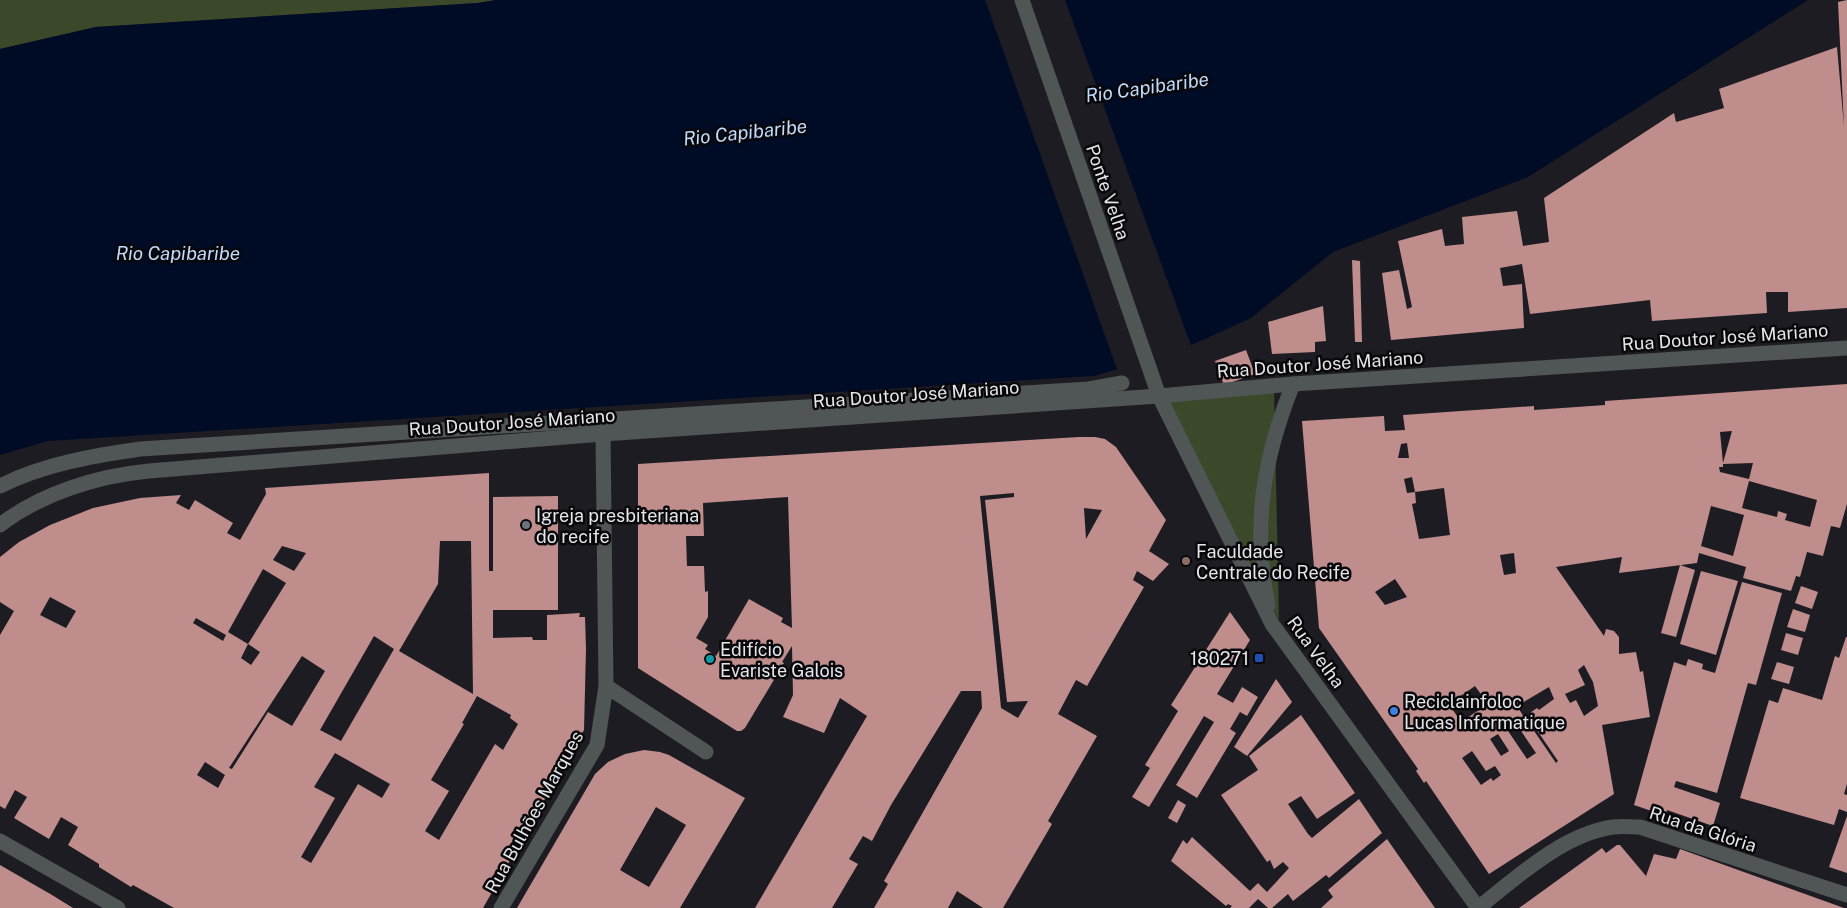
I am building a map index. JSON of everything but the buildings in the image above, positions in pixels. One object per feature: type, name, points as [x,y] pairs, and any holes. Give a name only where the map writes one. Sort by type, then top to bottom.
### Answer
[{"type":"street","name":"Ponte Velha","points":[[1022,0],[1159,396]]},
{"type":"street","name":"Rua Doutor José Mariano","points":[[0,525],[22,511],[67,490],[108,476],[243,462],[603,434],[1159,396],[1293,384],[1847,348]]},
{"type":"street","points":[[0,486],[24,474],[86,458],[140,448],[1089,389],[1122,383]]},
{"type":"street","points":[[1272,624],[1264,586],[1261,548],[1261,508],[1266,470],[1275,432],[1293,384]]},
{"type":"street","name":"Rua Velha","points":[[1159,396],[1272,624],[1478,908]]},
{"type":"street","name":"Rua Bulhões Marques","points":[[501,908],[597,745],[606,686],[603,434]]},
{"type":"street","points":[[606,686],[706,752]]},
{"type":"street","name":"Rua da Glória","points":[[1478,908],[1547,856],[1587,834],[1613,827],[1640,827],[1847,895]]},
{"type":"street","points":[[0,841],[118,908]]},
{"type":"green space","points":[[0,0],[496,0],[478,3],[96,27],[0,49]]},
{"type":"green space","points":[[1274,387],[1279,620],[1159,396]]},
{"type":"water","name":"Rio Capibaribe","points":[[496,0],[1808,0],[1528,177],[1333,252],[1251,318],[1174,353],[1094,376],[48,441],[0,455],[0,49],[96,27],[478,3]]},
{"type":"pier","points":[[985,0],[1065,0],[1192,348],[1175,356],[1118,372]]},
{"type":"place","name":"Igreja presbiteriana do recife","points":[[526,525]]},
{"type":"place","name":"Faculdade Centrale do Recife","points":[[1186,561]]},
{"type":"place","name":"180271","points":[[1259,658]]},
{"type":"place","name":"Edifício Evariste Galois","points":[[710,659]]},
{"type":"place","name":"Reciclainfoloc Lucas Informatique","points":[[1394,711]]}]
